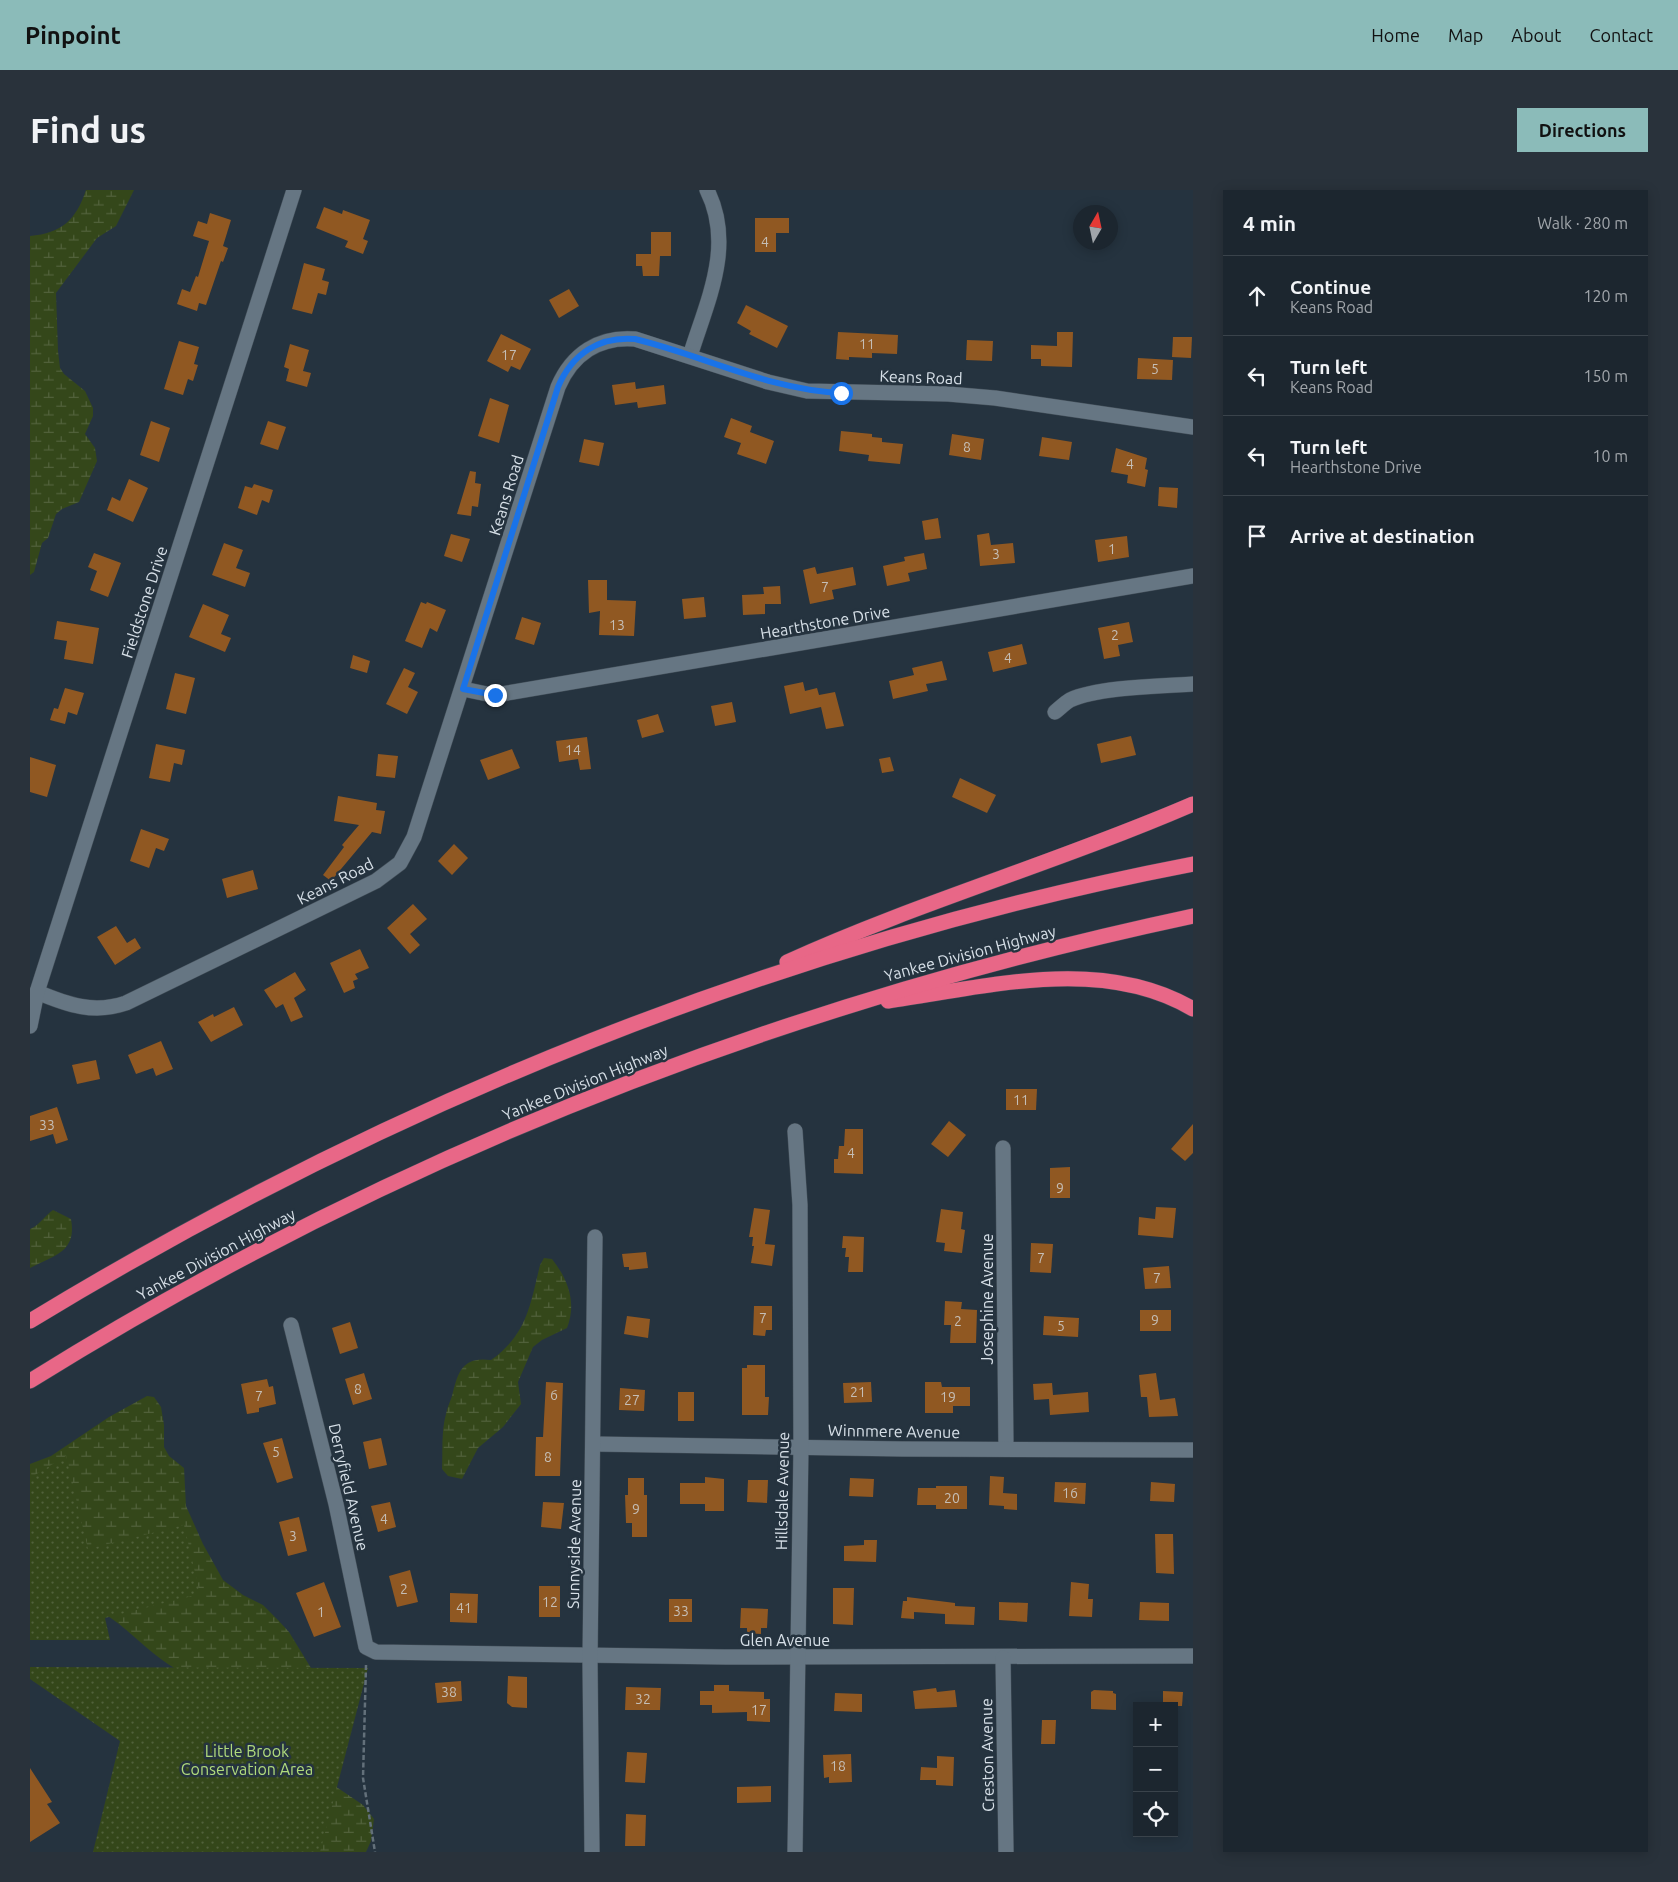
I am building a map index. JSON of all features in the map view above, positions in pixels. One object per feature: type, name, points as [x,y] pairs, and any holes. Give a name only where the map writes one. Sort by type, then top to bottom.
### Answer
[{"type":"highway","points":[[695,1002],[859,931],[1081,849],[1193,804]]},
{"type":"highway","name":"Yankee Division Highway","points":[[30,1321],[176,1236],[366,1139],[576,1046],[781,972],[918,930],[1064,892],[1193,864]]},
{"type":"highway","name":"Yankee Division Highway","points":[[30,1381],[194,1284],[285,1235],[459,1152],[646,1075],[835,1009],[1018,956],[1193,916]]},
{"type":"highway","points":[[835,1009],[1007,983],[1058,979],[1102,981],[1136,986],[1161,994],[1193,1009]]},
{"type":"street","name":"Fieldstone Drive","points":[[30,1026],[37,992],[294,190]]},
{"type":"street","points":[[690,356],[717,268],[720,249],[718,218],[707,190]]},
{"type":"street","name":"Keans Road","points":[[37,992],[69,1005],[88,1009],[107,1008],[126,1003],[383,877],[400,863],[412,844],[558,387],[568,368],[588,349],[614,339],[635,339],[768,382],[807,391],[948,394],[1002,399],[1193,427]]},
{"type":"street","name":"Hearthstone Drive","points":[[463,689],[487,694],[502,694],[1193,576]]},
{"type":"street","points":[[1055,712],[1069,700],[1086,694],[1148,686],[1193,684]]},
{"type":"street","name":"Hillsdale Avenue","points":[[795,1131],[800,1205],[800,1447],[795,1852]]},
{"type":"street","name":"Josephine Avenue","points":[[1003,1148],[1006,1449]]},
{"type":"street","name":"Sunnyside Avenue","points":[[592,1852],[590,1656],[595,1237]]},
{"type":"street","name":"Derryfield Avenue","points":[[291,1325],[371,1649]]},
{"type":"street","name":"Winnmere Avenue","points":[[594,1444],[1193,1450]]},
{"type":"street","name":"Glen Avenue","points":[[371,1649],[590,1656],[1003,1658],[1193,1656]]},
{"type":"street","name":"Creston Avenue","points":[[1003,1658],[1006,1852]]},
{"type":"path","points":[[371,1649],[363,1778],[375,1852]]},
{"type":"green space","points":[[86,190],[134,190],[116,226],[97,238],[56,293],[60,368],[64,374],[85,391],[93,408],[93,416],[85,434],[95,448],[97,461],[79,502],[62,509],[56,514],[48,538],[42,543],[34,572],[30,575],[30,236],[51,232],[66,223],[78,209]]},
{"type":"green space","points":[[53,1210],[71,1219],[71,1239],[62,1251],[30,1268],[30,1229]]},
{"type":"green space","points":[[544,1258],[552,1259],[558,1267],[569,1292],[571,1309],[567,1328],[542,1340],[533,1347],[518,1382],[521,1404],[503,1427],[478,1448],[462,1479],[448,1476],[442,1469],[443,1428],[459,1373],[467,1363],[481,1359],[491,1360],[512,1340],[520,1329],[530,1306],[540,1265]]},
{"type":"green space","points":[[147,1396],[154,1397],[161,1407],[164,1425],[164,1447],[169,1456],[184,1468],[186,1506],[203,1544],[223,1580],[243,1595],[263,1605],[278,1620],[289,1632],[311,1668],[332,1784],[363,1805],[374,1819],[371,1841],[366,1852],[281,1852],[176,1669],[108,1616],[30,1563],[30,1464],[51,1456],[109,1417]]},
{"type":"green space","points":[[66,1456],[88,1549],[184,1525],[200,1594],[105,1618],[110,1640],[30,1640],[30,1478]]},
{"type":"green space","name":"Little Brook Conservation Area","points":[[30,1667],[368,1668],[320,1852],[93,1852],[120,1741],[30,1679]]},
{"type":"building","points":[[324,207],[342,214],[343,210],[370,220],[363,239],[368,241],[363,254],[345,247],[348,241],[316,228]]},
{"type":"building","points":[[210,213],[231,220],[223,246],[228,248],[223,262],[221,261],[206,305],[199,303],[197,311],[177,304],[182,289],[190,292],[196,276],[198,277],[209,241],[193,236],[198,221],[207,224]]},
{"type":"building","points":[[755,218],[789,218],[789,233],[776,233],[776,252],[755,252]]},
{"type":"building","points":[[651,232],[671,232],[671,256],[660,256],[659,276],[643,276],[642,266],[636,266],[636,254],[651,254]]},
{"type":"building","points":[[304,263],[325,269],[322,280],[329,282],[326,295],[318,293],[312,314],[292,309]]},
{"type":"building","points":[[569,289],[579,306],[559,318],[549,300]]},
{"type":"building","points":[[746,305],[788,326],[777,348],[749,334],[751,331],[737,323]]},
{"type":"building","points":[[838,332],[898,335],[897,354],[872,353],[872,358],[849,357],[849,360],[836,359]]},
{"type":"building","points":[[1057,332],[1073,332],[1072,367],[1041,366],[1041,359],[1031,359],[1031,345],[1057,346]]},
{"type":"building","points":[[501,334],[531,349],[520,370],[511,366],[508,372],[487,361]]},
{"type":"building","points":[[1173,337],[1192,337],[1191,358],[1172,357]]},
{"type":"building","points":[[967,340],[993,341],[992,361],[966,360]]},
{"type":"building","points":[[179,341],[199,347],[194,364],[198,365],[193,381],[188,379],[183,395],[164,389]]},
{"type":"building","points":[[290,344],[309,350],[303,371],[311,373],[307,387],[286,381],[289,369],[284,367]]},
{"type":"building","points":[[1138,358],[1173,360],[1172,380],[1137,379]]},
{"type":"building","points":[[635,382],[636,389],[664,385],[666,404],[638,408],[637,402],[615,405],[612,385]]},
{"type":"building","points":[[490,398],[509,405],[499,443],[478,436]]},
{"type":"building","points":[[731,418],[752,426],[750,432],[774,441],[766,464],[737,454],[741,443],[724,437]]},
{"type":"building","points":[[151,421],[170,428],[159,462],[140,455]]},
{"type":"building","points":[[268,421],[286,427],[278,450],[260,444]]},
{"type":"building","points":[[841,431],[872,434],[872,437],[882,438],[882,442],[903,444],[900,464],[868,461],[869,455],[839,451]]},
{"type":"building","points":[[952,434],[984,439],[981,460],[949,455]]},
{"type":"building","points":[[1042,437],[1072,442],[1069,460],[1039,456]]},
{"type":"building","points":[[584,439],[604,443],[599,466],[579,462]]},
{"type":"building","points":[[1116,448],[1147,458],[1145,469],[1148,470],[1145,487],[1127,483],[1128,475],[1111,472]]},
{"type":"building","points":[[470,471],[476,472],[475,483],[481,484],[478,507],[472,506],[471,516],[457,514]]},
{"type":"building","points":[[129,479],[148,488],[133,522],[107,510],[112,497],[120,501]]},
{"type":"building","points":[[254,484],[273,490],[269,503],[262,500],[257,515],[238,508],[245,486],[252,488]]},
{"type":"building","points":[[1159,487],[1178,488],[1177,508],[1158,506]]},
{"type":"building","points":[[938,518],[941,538],[925,540],[922,521]]},
{"type":"building","points":[[989,533],[991,545],[1013,543],[1015,563],[980,566],[977,535]]},
{"type":"building","points":[[451,534],[470,539],[462,562],[444,556]]},
{"type":"building","points":[[1127,536],[1129,557],[1098,562],[1095,540]]},
{"type":"building","points":[[224,543],[243,550],[236,568],[250,573],[245,587],[212,575]]},
{"type":"building","points":[[94,553],[121,563],[108,597],[90,590],[97,571],[88,567]]},
{"type":"building","points":[[924,553],[927,569],[908,573],[910,581],[887,586],[883,566],[905,561],[904,557]]},
{"type":"building","points":[[815,567],[817,574],[853,567],[856,585],[832,590],[834,599],[810,604],[803,570]]},
{"type":"building","points":[[588,580],[607,580],[607,600],[636,601],[634,636],[599,635],[600,611],[589,613]]},
{"type":"building","points":[[780,586],[781,604],[765,604],[765,614],[743,615],[742,595],[764,594],[763,587]]},
{"type":"building","points":[[704,597],[706,617],[684,619],[682,599]]},
{"type":"building","points":[[421,602],[426,604],[427,602],[446,610],[437,632],[430,628],[422,648],[405,641]]},
{"type":"building","points":[[203,604],[229,615],[221,634],[231,638],[225,652],[189,637]]},
{"type":"building","points":[[522,617],[541,623],[534,645],[515,639]]},
{"type":"building","points":[[57,621],[99,628],[93,664],[64,659],[67,641],[54,639]]},
{"type":"building","points":[[1129,622],[1133,642],[1118,645],[1120,656],[1104,659],[1098,628]]},
{"type":"building","points":[[1022,644],[1027,664],[993,672],[988,652]]},
{"type":"building","points":[[353,655],[370,661],[367,673],[350,668]]},
{"type":"building","points":[[942,661],[947,680],[926,684],[928,691],[893,699],[889,681],[914,675],[912,668]]},
{"type":"building","points":[[404,668],[415,673],[408,687],[418,692],[407,714],[386,704]]},
{"type":"building","points":[[175,673],[195,678],[186,714],[166,709]]},
{"type":"building","points":[[803,682],[805,691],[817,688],[819,695],[835,692],[844,726],[826,729],[821,707],[790,714],[784,686]]},
{"type":"building","points":[[65,688],[84,693],[77,715],[68,712],[65,724],[50,720],[54,708],[58,709]]},
{"type":"building","points":[[732,702],[736,722],[715,726],[711,706]]},
{"type":"building","points":[[658,714],[664,732],[642,738],[637,720]]},
{"type":"building","points":[[1131,736],[1136,755],[1101,763],[1097,744]]},
{"type":"building","points":[[587,737],[591,769],[580,770],[578,759],[559,762],[556,741]]},
{"type":"building","points":[[156,744],[185,750],[182,765],[174,763],[170,782],[149,778]]},
{"type":"building","points":[[512,749],[520,768],[488,780],[480,760]]},
{"type":"building","points":[[378,754],[398,756],[395,778],[376,776]]},
{"type":"building","points":[[30,757],[56,765],[47,797],[30,792]]},
{"type":"building","points":[[890,757],[894,771],[882,773],[879,759]]},
{"type":"building","points":[[960,778],[996,795],[987,813],[952,797]]},
{"type":"building","points":[[338,796],[377,803],[376,810],[385,811],[381,834],[372,832],[331,881],[323,875],[344,847],[342,845],[359,825],[334,821]]},
{"type":"building","points":[[141,829],[169,839],[164,851],[156,848],[149,868],[130,861]]},
{"type":"building","points":[[454,844],[468,858],[452,875],[438,861]]},
{"type":"building","points":[[253,870],[258,889],[227,898],[222,879]]},
{"type":"building","points":[[413,904],[427,919],[410,934],[420,945],[410,954],[387,928]]},
{"type":"building","points":[[116,926],[127,943],[135,938],[141,948],[115,965],[97,937]]},
{"type":"building","points":[[360,949],[369,968],[355,974],[358,979],[353,981],[355,988],[344,993],[330,963]]},
{"type":"building","points":[[295,972],[306,990],[294,998],[303,1017],[291,1022],[283,1004],[276,1008],[264,990]]},
{"type":"building","points":[[234,1007],[243,1025],[211,1042],[198,1022],[213,1014],[214,1017]]},
{"type":"building","points":[[161,1041],[173,1069],[156,1076],[153,1068],[136,1074],[128,1055]]},
{"type":"building","points":[[96,1060],[100,1079],[77,1084],[72,1065]]},
{"type":"building","points":[[1006,1089],[1037,1089],[1036,1110],[1006,1110]]},
{"type":"building","points":[[57,1107],[68,1140],[56,1144],[53,1134],[30,1141],[30,1116]]},
{"type":"building","points":[[949,1121],[966,1135],[948,1157],[931,1144]]},
{"type":"building","points":[[1193,1124],[1193,1153],[1185,1161],[1171,1149]]},
{"type":"building","points":[[845,1129],[863,1129],[863,1174],[834,1173],[834,1159],[838,1159],[839,1146],[844,1146]]},
{"type":"building","points":[[1070,1167],[1070,1198],[1050,1198],[1050,1168]]},
{"type":"building","points":[[1156,1207],[1176,1208],[1173,1238],[1138,1235],[1139,1217],[1155,1219]]},
{"type":"building","points":[[754,1208],[770,1210],[765,1244],[775,1245],[772,1266],[751,1263],[754,1246],[752,1246],[753,1237],[749,1237]]},
{"type":"building","points":[[941,1209],[963,1212],[961,1229],[965,1230],[962,1253],[944,1251],[945,1243],[936,1242]]},
{"type":"building","points":[[843,1236],[864,1237],[863,1272],[848,1272],[849,1257],[845,1257],[846,1248],[842,1248]]},
{"type":"building","points":[[1031,1243],[1053,1244],[1051,1273],[1030,1272]]},
{"type":"building","points":[[646,1252],[648,1268],[629,1270],[629,1267],[624,1267],[622,1254]]},
{"type":"building","points":[[1169,1266],[1171,1288],[1145,1289],[1143,1268]]},
{"type":"building","points":[[945,1301],[962,1302],[961,1309],[977,1310],[976,1343],[950,1343],[951,1325],[944,1325]]},
{"type":"building","points":[[754,1306],[772,1306],[772,1330],[766,1330],[765,1336],[753,1335]]},
{"type":"building","points":[[1140,1310],[1171,1310],[1171,1331],[1140,1331]]},
{"type":"building","points":[[627,1316],[650,1319],[648,1338],[624,1334]]},
{"type":"building","points":[[1044,1316],[1079,1318],[1078,1337],[1043,1335]]},
{"type":"building","points":[[350,1322],[358,1348],[340,1354],[332,1328]]},
{"type":"building","points":[[747,1365],[765,1365],[765,1397],[769,1397],[768,1415],[742,1415],[742,1368],[747,1368]]},
{"type":"building","points":[[364,1373],[372,1399],[353,1405],[345,1379]]},
{"type":"building","points":[[1156,1373],[1160,1400],[1175,1398],[1178,1416],[1149,1417],[1147,1397],[1141,1397],[1139,1375]]},
{"type":"building","points":[[267,1379],[269,1387],[273,1386],[276,1404],[259,1408],[259,1412],[247,1414],[241,1384]]},
{"type":"building","points":[[546,1382],[563,1383],[560,1476],[535,1476],[536,1437],[543,1437]]},
{"type":"building","points":[[871,1382],[872,1402],[844,1403],[843,1383]]},
{"type":"building","points":[[925,1382],[941,1382],[942,1387],[970,1387],[970,1406],[953,1406],[953,1413],[925,1413]]},
{"type":"building","points":[[1052,1383],[1053,1395],[1088,1392],[1089,1412],[1050,1415],[1049,1399],[1034,1400],[1033,1384]]},
{"type":"building","points":[[620,1388],[645,1390],[644,1411],[619,1410]]},
{"type":"building","points":[[678,1392],[694,1392],[694,1421],[678,1421]]},
{"type":"building","points":[[282,1438],[293,1478],[277,1483],[263,1443]]},
{"type":"building","points":[[381,1438],[387,1465],[369,1469],[363,1442]]},
{"type":"building","points":[[990,1476],[1004,1477],[1003,1493],[1017,1494],[1017,1510],[1004,1509],[1004,1506],[989,1505]]},
{"type":"building","points":[[705,1477],[724,1479],[724,1511],[705,1511],[705,1504],[680,1504],[680,1483],[705,1483]]},
{"type":"building","points":[[628,1478],[644,1478],[644,1495],[647,1495],[647,1537],[632,1537],[632,1523],[626,1523],[625,1495],[628,1495]]},
{"type":"building","points":[[850,1478],[874,1479],[873,1497],[849,1496]]},
{"type":"building","points":[[748,1480],[768,1480],[767,1503],[747,1502]]},
{"type":"building","points":[[1055,1482],[1086,1483],[1085,1504],[1054,1502]]},
{"type":"building","points":[[1151,1482],[1175,1484],[1174,1502],[1150,1501]]},
{"type":"building","points":[[936,1486],[967,1486],[967,1509],[936,1509],[936,1505],[917,1505],[918,1488],[936,1488]]},
{"type":"building","points":[[390,1502],[396,1527],[378,1532],[371,1506]]},
{"type":"building","points":[[543,1502],[564,1503],[561,1529],[541,1527]]},
{"type":"building","points":[[299,1517],[307,1551],[288,1556],[279,1522]]},
{"type":"building","points":[[1155,1534],[1173,1534],[1174,1574],[1156,1573]]},
{"type":"building","points":[[864,1540],[877,1540],[876,1562],[844,1561],[844,1546],[864,1545]]},
{"type":"building","points":[[410,1570],[418,1602],[397,1607],[389,1576]]},
{"type":"building","points":[[324,1582],[341,1627],[314,1637],[296,1593]]},
{"type":"building","points":[[1071,1582],[1089,1584],[1088,1599],[1093,1599],[1092,1617],[1069,1616]]},
{"type":"building","points":[[539,1586],[560,1586],[560,1617],[539,1617]]},
{"type":"building","points":[[833,1588],[854,1588],[853,1625],[833,1624]]},
{"type":"building","points":[[450,1593],[478,1594],[477,1623],[450,1622]]},
{"type":"building","points":[[907,1597],[955,1603],[955,1606],[975,1607],[974,1625],[945,1624],[945,1614],[914,1612],[914,1619],[901,1618],[903,1601],[907,1601]]},
{"type":"building","points":[[669,1599],[692,1599],[692,1622],[669,1622]]},
{"type":"building","points":[[999,1602],[1028,1603],[1027,1622],[999,1620]]},
{"type":"building","points":[[1140,1602],[1169,1603],[1169,1621],[1139,1620]]},
{"type":"building","points":[[741,1608],[768,1609],[767,1628],[761,1628],[761,1634],[747,1633],[747,1628],[740,1628]]},
{"type":"building","points":[[508,1676],[527,1677],[527,1708],[512,1707],[507,1703]]},
{"type":"building","points":[[461,1681],[462,1701],[437,1703],[435,1683]]},
{"type":"building","points":[[714,1685],[729,1685],[729,1691],[764,1692],[764,1699],[770,1699],[770,1722],[747,1721],[747,1712],[712,1713],[712,1705],[700,1705],[700,1691],[714,1691]]},
{"type":"building","points":[[626,1687],[661,1688],[660,1710],[625,1710]]},
{"type":"building","points":[[936,1688],[937,1692],[955,1690],[957,1707],[915,1709],[913,1691]]},
{"type":"building","points":[[1094,1690],[1113,1691],[1116,1694],[1116,1710],[1091,1709],[1091,1692]]},
{"type":"building","points":[[1163,1691],[1183,1692],[1182,1706],[1178,1706],[1178,1702],[1163,1702]]},
{"type":"building","points":[[835,1693],[862,1694],[862,1712],[834,1711]]},
{"type":"building","points":[[1042,1720],[1056,1720],[1055,1744],[1041,1744]]},
{"type":"building","points":[[627,1752],[647,1753],[645,1783],[625,1782]]},
{"type":"building","points":[[851,1754],[852,1782],[829,1783],[829,1777],[824,1778],[823,1755]]},
{"type":"building","points":[[937,1756],[954,1757],[953,1786],[936,1785],[936,1780],[920,1780],[921,1767],[937,1768]]},
{"type":"building","points":[[30,1768],[52,1802],[47,1804],[60,1823],[30,1842]]},
{"type":"building","points":[[771,1786],[771,1802],[737,1803],[737,1787]]},
{"type":"building","points":[[626,1814],[646,1815],[645,1846],[625,1846]]},
{"type":"route","points":[[495,695],[463,689],[558,387],[575,359],[593,346],[603,342],[624,338],[635,339],[781,386],[807,391],[841,393]]}]
